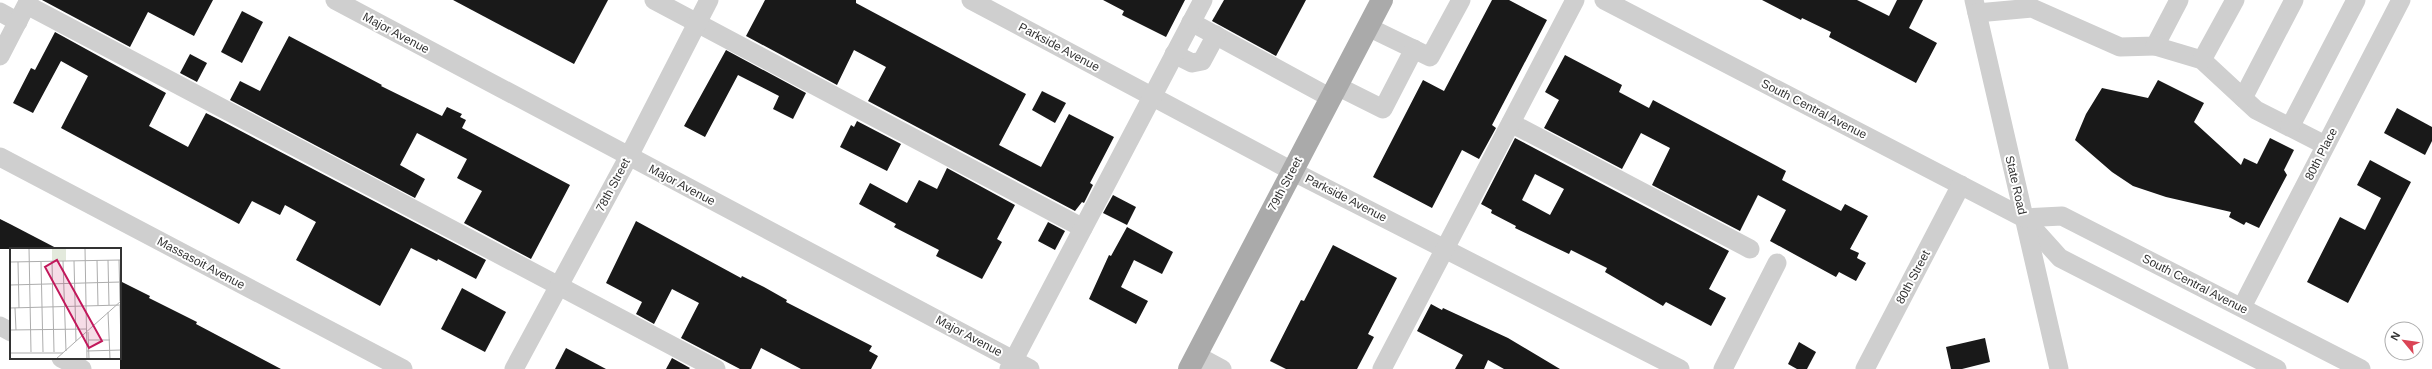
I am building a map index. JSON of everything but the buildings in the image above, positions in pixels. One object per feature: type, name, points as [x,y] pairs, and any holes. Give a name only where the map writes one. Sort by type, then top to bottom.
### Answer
[{"type":"main road","name":"79th Street","points":[[1193,362],[1382,0]]},
{"type":"street","name":"Major Avenue","points":[[335,0],[628,156],[1011,365],[1030,369]]},
{"type":"street","points":[[654,0],[1083,228]]},
{"type":"street","name":"78th Street","points":[[514,369],[628,156],[709,0]]},
{"type":"street","name":"Parkside Avenue","points":[[971,0],[1292,171],[1680,369]]},
{"type":"street","points":[[1011,365],[1203,0]]},
{"type":"street","points":[[1368,27],[1430,57],[1461,0]]},
{"type":"street","points":[[1382,369],[1575,0]]},
{"type":"street","name":"South Central Avenue","points":[[1604,0],[1628,6],[2024,218],[2060,258],[2277,369]]},
{"type":"street","points":[[2156,46],[2179,0]]},
{"type":"street","points":[[2202,60],[2235,0]]},
{"type":"street","points":[[2243,98],[2294,0]]},
{"type":"street","points":[[2290,127],[2356,0]]},
{"type":"street","name":"80th Place","points":[[2242,308],[2401,0]]},
{"type":"street","points":[[0,56],[28,2],[716,369]]},
{"type":"street","points":[[1976,6],[2032,8],[2120,47],[2156,46],[2202,60],[2256,110],[2325,145]]},
{"type":"street","name":"State Road","points":[[1976,6],[2059,369]]},
{"type":"street","points":[[0,12],[18,22]]},
{"type":"street","points":[[1191,22],[1334,92],[1383,109],[1414,49]]},
{"type":"street","points":[[1174,54],[1192,63],[1202,60],[1216,35]]},
{"type":"street","points":[[1511,123],[1750,249]]},
{"type":"street","name":"Massasoit Avenue","points":[[0,157],[403,369]]},
{"type":"street","name":"80th Street","points":[[1865,369],[1961,185]]},
{"type":"street","name":"South Central Avenue","points":[[2024,218],[2062,216],[2361,369]]},
{"type":"street","points":[[1723,369],[1777,262]]},
{"type":"street","points":[[0,326],[10,331]]},
{"type":"street","points":[[63,359],[82,369]]},
{"type":"street","points":[[1193,362],[1222,369]]}]
